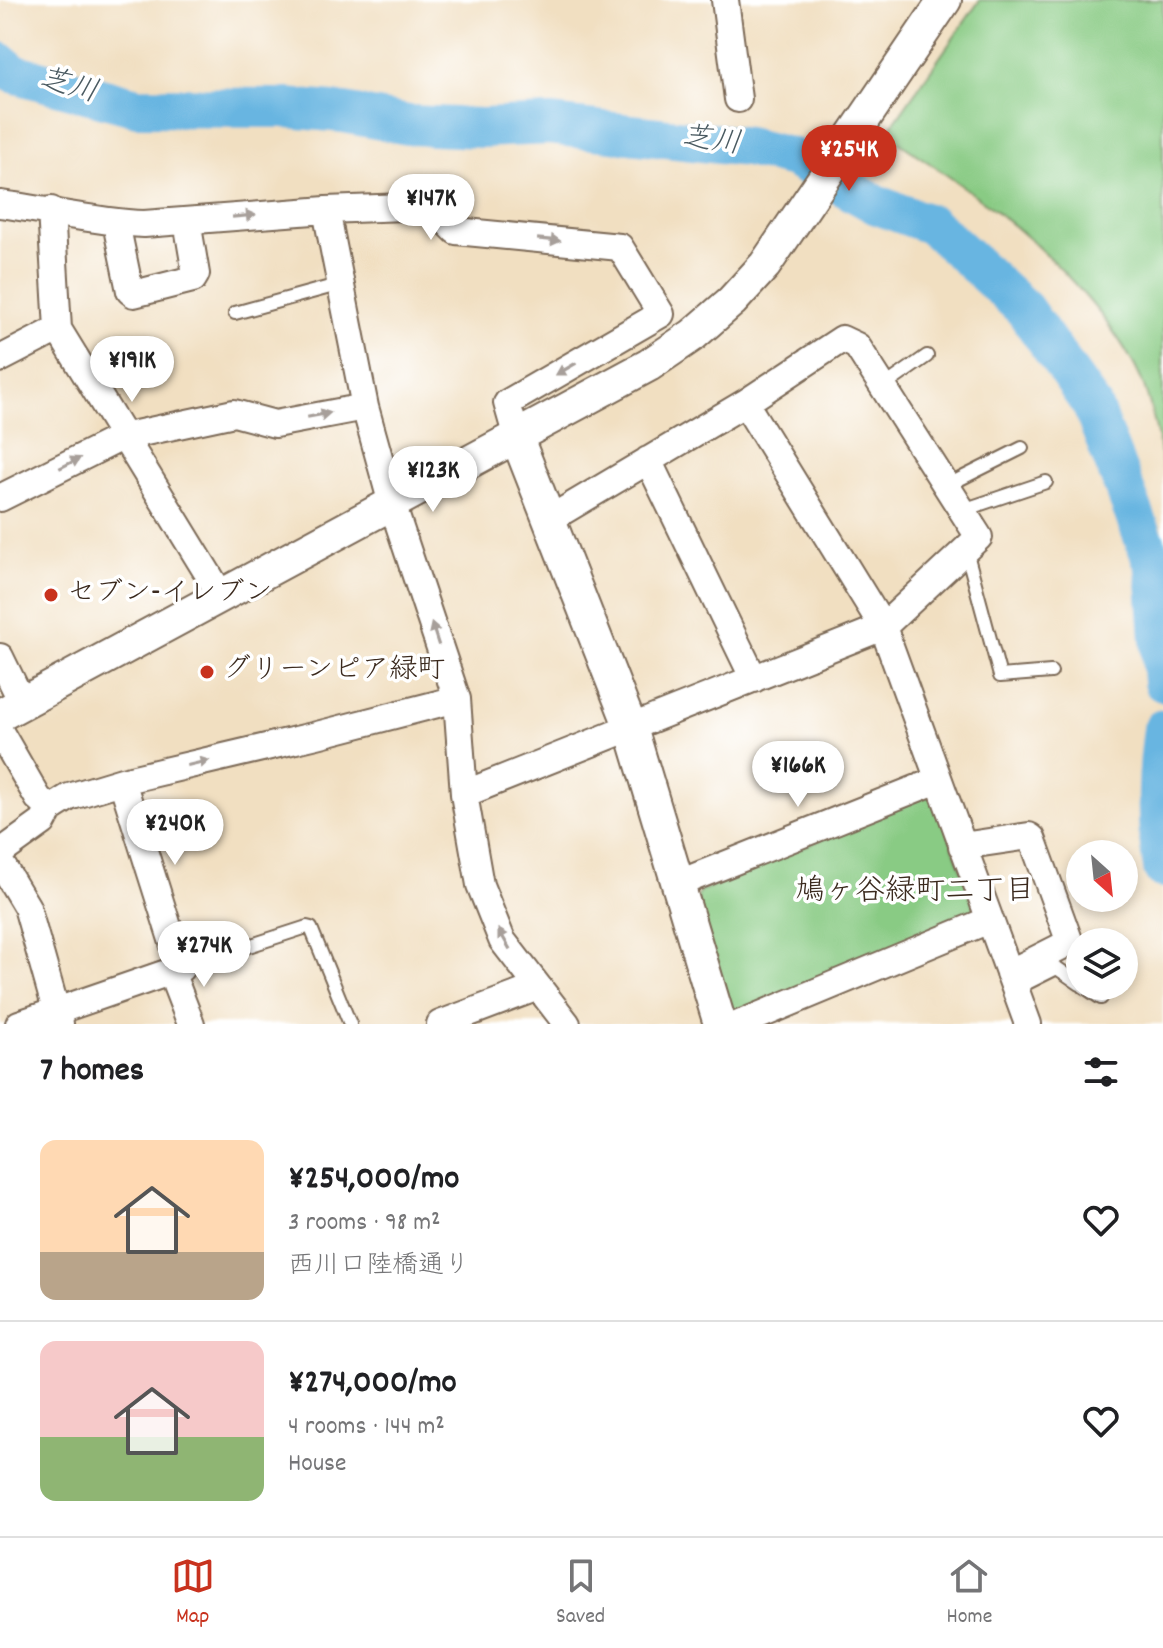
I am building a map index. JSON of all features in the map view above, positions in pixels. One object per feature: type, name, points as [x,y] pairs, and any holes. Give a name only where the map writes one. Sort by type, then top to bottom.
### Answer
[{"type":"street","points":[[725,0],[738,99]]},
{"type":"street","points":[[0,657],[11,709],[517,438],[649,365],[693,335],[765,265],[945,0]]},
{"type":"street","points":[[0,204],[116,223],[431,206],[456,231],[620,247],[661,314],[507,403],[548,520],[631,728],[720,1024]]},
{"type":"street","points":[[51,210],[58,329],[221,595]]},
{"type":"street","points":[[326,210],[365,407],[392,504],[457,699],[464,794],[480,885],[502,940],[567,1024]]},
{"type":"street","points":[[116,223],[130,291],[134,294],[193,279],[196,274],[187,221]]},
{"type":"street","points":[[0,359],[58,329]]},
{"type":"street","points":[[464,794],[883,627],[979,537],[857,346],[842,339],[745,403],[548,520]]},
{"type":"street","points":[[745,403],[883,627],[1028,1024]]},
{"type":"street","points":[[0,498],[122,437],[234,413],[275,424],[365,407]]},
{"type":"street","points":[[648,460],[754,679]]},
{"type":"street","points":[[0,853],[43,822],[50,809],[69,797],[122,781],[457,699]]},
{"type":"street","points":[[0,732],[38,798],[50,809]]},
{"type":"street","points":[[677,884],[938,780]]},
{"type":"street","points":[[122,781],[191,1024]]},
{"type":"street","points":[[962,846],[1032,838],[1069,940],[1012,981]]},
{"type":"street","points":[[0,862],[27,907],[58,1017]]},
{"type":"street","points":[[739,1024],[989,920]]},
{"type":"street","points":[[19,1024],[58,1017],[176,970]]},
{"type":"street","points":[[440,1024],[483,1017],[538,987]]},
{"type":"lane","points":[[235,313],[341,284]]},
{"type":"lane","points":[[883,387],[927,356]]},
{"type":"lane","points":[[946,486],[1022,448]]},
{"type":"lane","points":[[963,510],[1046,482]]},
{"type":"lane","points":[[966,550],[1000,676],[1051,672]]},
{"type":"lane","points":[[176,970],[311,928],[350,1024]]},
{"type":"lane","points":[[1012,981],[1057,968],[1066,974]]},
{"type":"green space","points":[[980,0],[1163,0],[1163,469],[1144,386],[1121,343],[1092,304],[1070,278],[996,211],[886,134]]},
{"type":"green space","points":[[923,796],[936,798],[975,909],[971,918],[730,1018],[697,899],[700,891]]},
{"type":"waterway","name":"芝川","points":[[0,62],[13,73],[137,107],[287,108],[344,113],[408,125],[482,128],[550,125],[747,147],[793,158],[877,205],[932,225],[1024,309],[1092,406],[1155,567],[1163,682]]},
{"type":"waterway","name":"芝川","points":[[1163,729],[1158,798],[1163,868]]},
{"type":"place","name":"セブン-イレブン","points":[[51,595]]},
{"type":"place","name":"グリーンピア緑町","points":[[207,672]]},
{"type":"district","name":"鳩ヶ谷緑町二丁目","points":[[915,893]]}]
